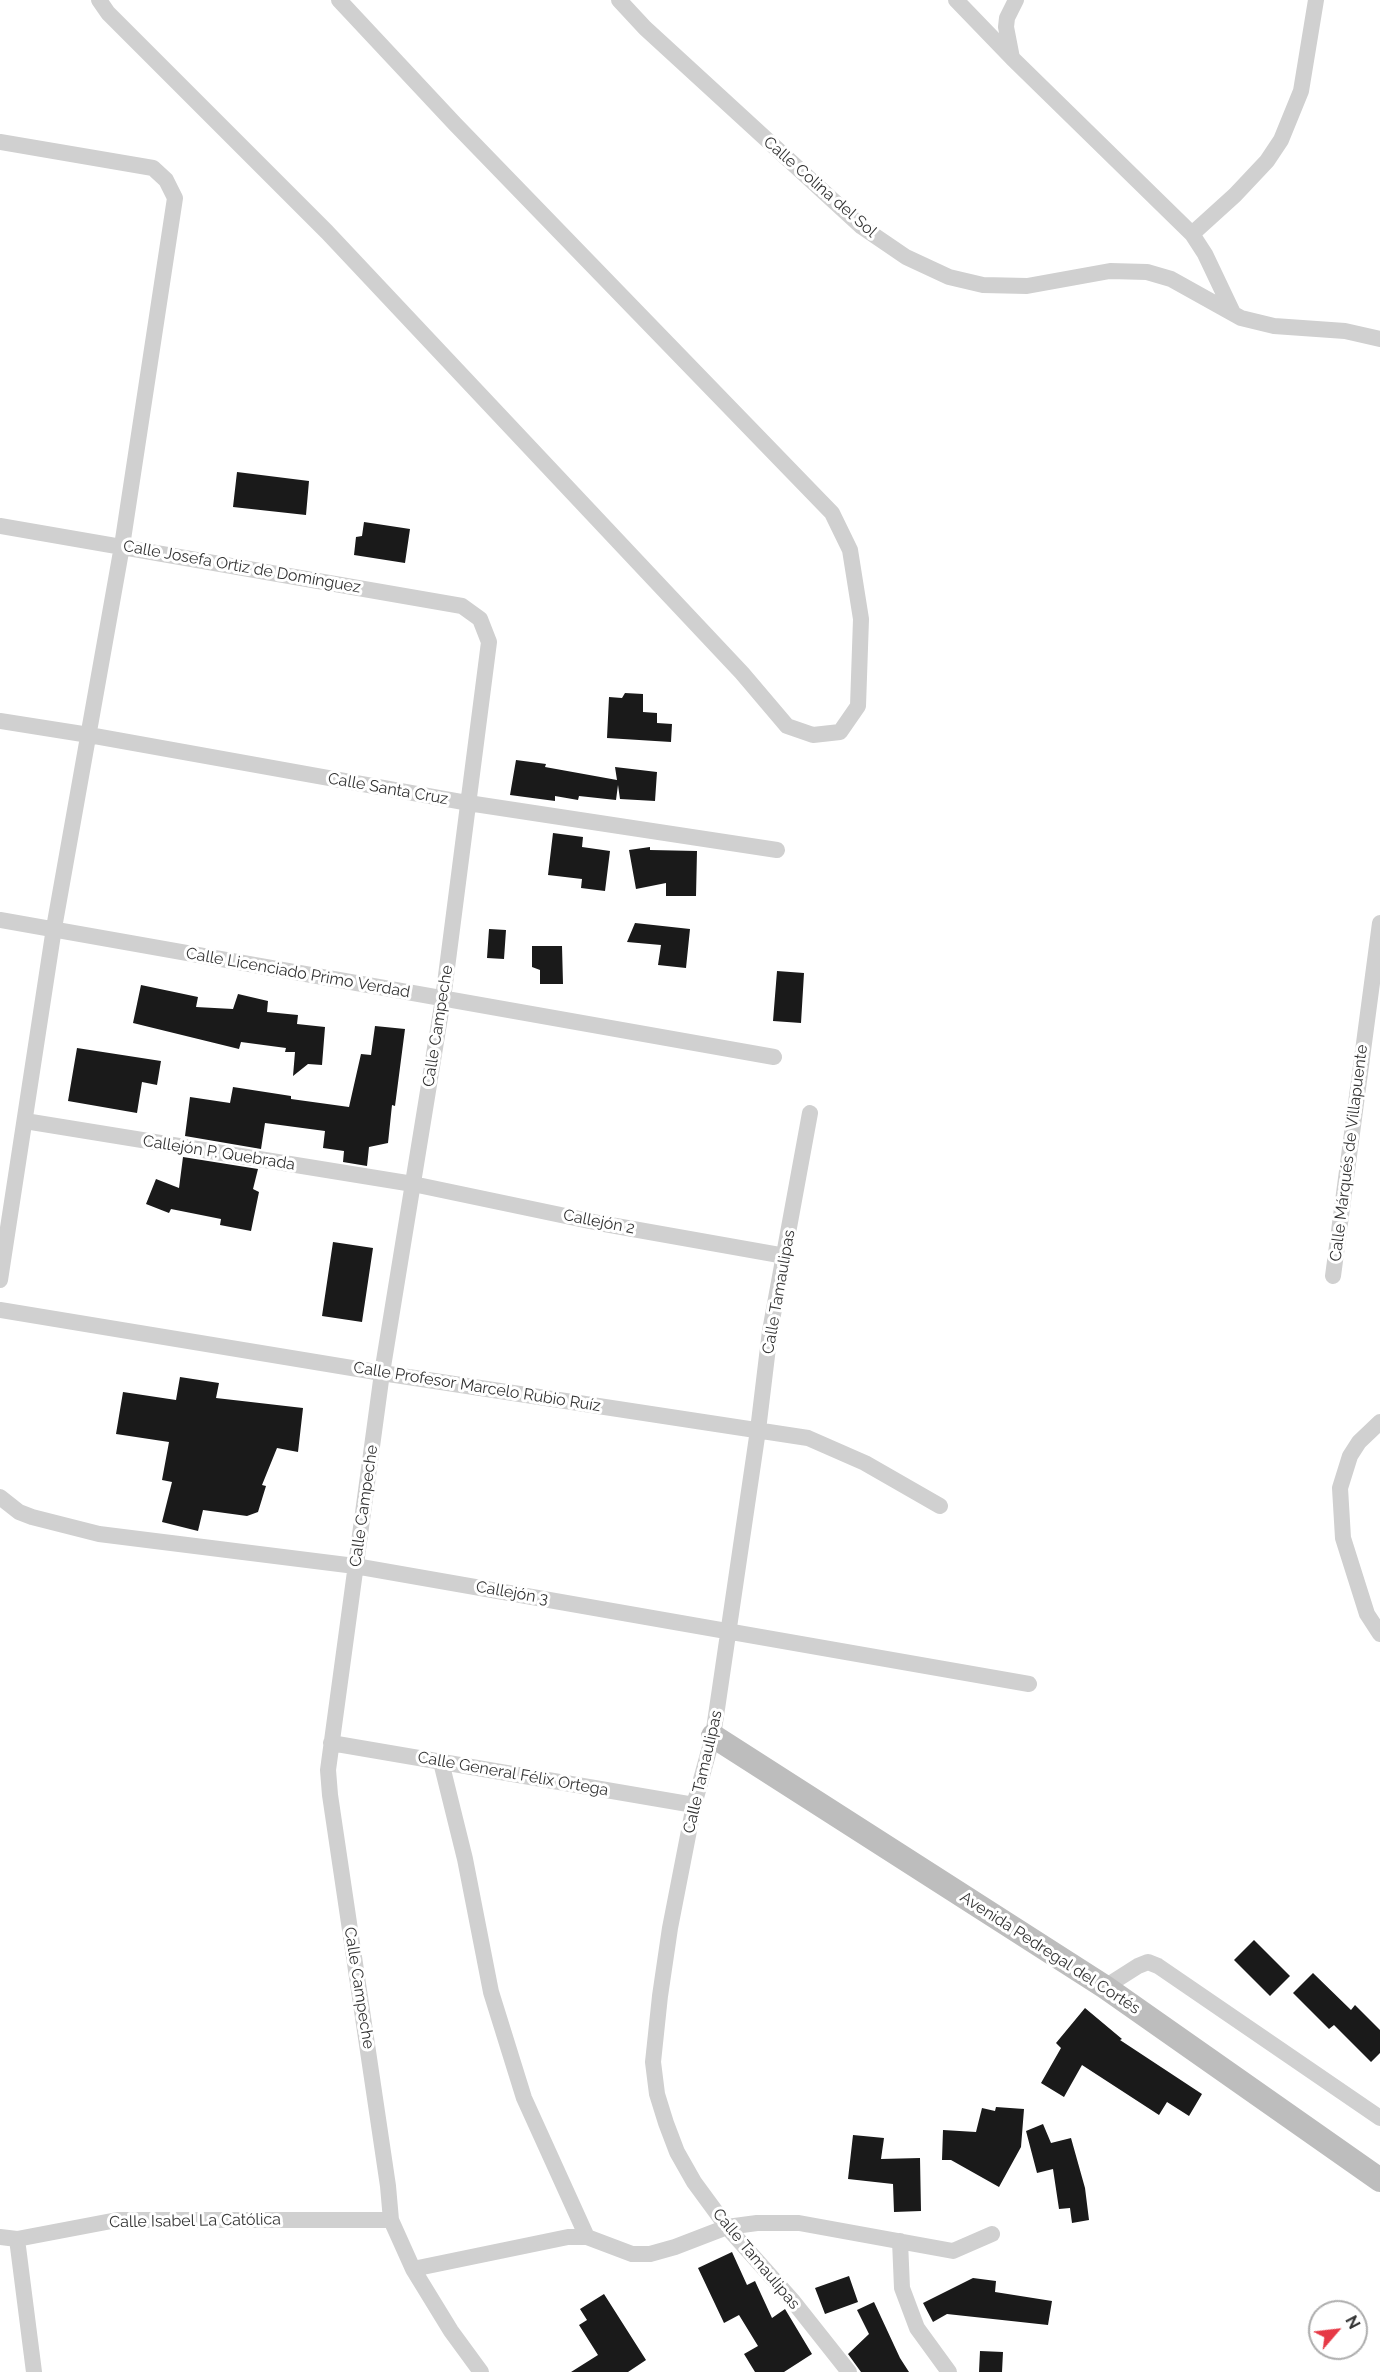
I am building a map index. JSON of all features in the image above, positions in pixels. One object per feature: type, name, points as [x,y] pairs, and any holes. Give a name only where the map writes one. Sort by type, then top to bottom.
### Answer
[{"type":"street","points":[[99,0],[108,13],[327,232],[742,673],[788,726],[813,735],[840,732],[858,706],[861,619],[850,550],[832,513],[455,124],[339,0]]},
{"type":"street","name":"Calle Colina del Sol","points":[[619,0],[645,28],[790,163],[862,227],[906,257],[949,277],[983,285],[1027,286],[1110,272],[1147,273],[1171,279],[1233,313]]},
{"type":"street","points":[[956,0],[1192,234],[1205,254],[1233,313],[1241,318],[1274,326],[1345,331],[1380,339]]},
{"type":"street","points":[[1012,58],[1006,27],[1007,18],[1016,0]]},
{"type":"street","points":[[1192,234],[1267,161],[1281,140],[1301,91],[1316,0]]},
{"type":"street","points":[[0,142],[153,168],[166,180],[175,198],[122,546],[54,928],[0,1280]]},
{"type":"street","name":"Calle Josefa Ortiz de Domínguez","points":[[0,526],[462,606],[480,619]]},
{"type":"street","name":"Calle Campeche","points":[[480,619],[489,642],[443,999],[382,1373],[328,1770],[392,2220],[413,2269],[451,2331],[481,2372]]},
{"type":"street","name":"Calle Santa Cruz","points":[[0,722],[89,735],[468,803],[777,850]]},
{"type":"street","name":"Calle Licenciado Primo Verdad","points":[[0,920],[774,1057]]},
{"type":"street","name":"Calle Márqués de Villapuente","points":[[1333,1276],[1377,970],[1380,923]]},
{"type":"street","name":"Calle Tamaulipas","points":[[810,1113],[770,1331],[758,1430],[713,1736],[694,1805],[668,1939],[653,2062],[657,2094],[677,2152],[694,2182],[728,2227],[792,2300],[849,2372]]},
{"type":"street","name":"Callejón P. Quebrada","points":[[25,1121],[413,1184]]},
{"type":"street","name":"Callejón 2","points":[[413,1184],[599,1223],[785,1256]]},
{"type":"street","name":"Calle Profesor Marcelo Rubio Ruíz","points":[[0,1310],[382,1373],[808,1438],[824,1443],[940,1506]]},
{"type":"street","points":[[1380,1422],[1359,1442],[1350,1456],[1340,1488],[1343,1539],[1367,1614],[1380,1634]]},
{"type":"street","name":"Callejón 3","points":[[0,1497],[19,1512],[32,1517],[99,1534],[356,1566],[1029,1684]]},
{"type":"street","name":"Avenida Pedregal del Cortés","points":[[713,1736],[1105,1987],[1380,2180]]},
{"type":"street","name":"Calle General Félix Ortega","points":[[331,1743],[694,1805]]},
{"type":"street","points":[[441,1762],[465,1859],[491,1992],[524,2098],[587,2237]]},
{"type":"street","points":[[1105,1987],[1148,1962],[1158,1966],[1380,2118]]},
{"type":"street","name":"Calle Isabel La Católica","points":[[8,2238],[117,2220],[392,2220]]},
{"type":"street","points":[[413,2269],[525,2244],[568,2237],[587,2237],[632,2254],[650,2254],[728,2227],[757,2223],[800,2223],[953,2251],[992,2234]]},
{"type":"street","points":[[8,2238],[34,2372]]},
{"type":"street","points":[[900,2241],[902,2288],[917,2328],[949,2372]]},
{"type":"building","points":[[237,472],[309,481],[306,515],[233,507]]},
{"type":"building","points":[[364,522],[410,529],[405,563],[354,555],[356,537],[362,536]]},
{"type":"building","points":[[625,693],[643,694],[643,712],[657,713],[657,723],[672,724],[671,742],[607,738],[609,697],[622,698]]},
{"type":"building","points":[[516,760],[546,764],[545,767],[617,780],[615,767],[657,772],[655,801],[620,799],[618,785],[616,800],[579,796],[578,800],[555,796],[555,801],[510,795]]},
{"type":"building","points":[[553,833],[583,837],[582,847],[610,851],[605,891],[581,888],[582,879],[548,875]]},
{"type":"building","points":[[650,847],[650,850],[697,851],[696,896],[666,896],[666,883],[636,889],[629,850]]},
{"type":"building","points":[[635,923],[690,929],[686,968],[658,965],[661,945],[627,942]]},
{"type":"building","points":[[489,929],[506,930],[504,959],[487,958]]},
{"type":"building","points":[[532,946],[562,946],[563,984],[540,984],[540,970],[532,967]]},
{"type":"building","points":[[777,971],[804,973],[801,1023],[773,1021]]},
{"type":"building","points":[[141,985],[198,997],[196,1007],[233,1009],[238,994],[268,1001],[267,1012],[298,1015],[297,1024],[325,1027],[322,1065],[308,1064],[293,1076],[295,1052],[285,1052],[286,1048],[241,1042],[239,1049],[133,1023]]},
{"type":"building","points":[[375,1026],[405,1029],[388,1143],[369,1147],[367,1166],[343,1162],[344,1151],[323,1148],[325,1131],[265,1123],[261,1149],[185,1136],[190,1097],[230,1103],[233,1087],[291,1096],[291,1099],[349,1107],[361,1054],[371,1055]]},
{"type":"building","points":[[77,1048],[161,1061],[157,1085],[142,1082],[137,1113],[68,1101]]},
{"type":"building","points":[[183,1157],[258,1169],[253,1189],[259,1192],[251,1231],[220,1225],[221,1219],[171,1209],[169,1213],[146,1204],[156,1179],[179,1188]]},
{"type":"building","points":[[333,1242],[373,1248],[362,1322],[322,1316]]},
{"type":"building","points":[[180,1377],[219,1383],[216,1398],[303,1408],[298,1452],[277,1448],[262,1485],[266,1486],[258,1512],[247,1516],[203,1510],[198,1531],[162,1522],[172,1482],[162,1480],[169,1442],[116,1434],[123,1392],[176,1400]]},
{"type":"building","points":[[1254,1940],[1290,1976],[1270,1996],[1234,1960]]},
{"type":"building","points":[[1313,1973],[1351,2010],[1355,2005],[1380,2030],[1380,2053],[1371,2062],[1334,2025],[1329,2029],[1293,1993]]},
{"type":"building","points":[[1085,2008],[1122,2039],[1120,2040],[1202,2094],[1189,2116],[1167,2102],[1159,2115],[1082,2065],[1064,2097],[1041,2083],[1061,2048],[1056,2043]]},
{"type":"building","points":[[996,2107],[1024,2109],[1021,2147],[999,2187],[951,2160],[942,2160],[943,2130],[976,2132],[982,2108],[995,2111]]},
{"type":"building","points":[[1043,2124],[1051,2143],[1071,2138],[1085,2188],[1089,2220],[1072,2223],[1070,2208],[1059,2209],[1053,2169],[1037,2173],[1026,2131]]},
{"type":"building","points":[[853,2135],[884,2138],[881,2159],[920,2158],[921,2211],[894,2212],[893,2184],[848,2179]]},
{"type":"building","points":[[732,2252],[747,2285],[755,2281],[772,2318],[785,2309],[812,2354],[784,2372],[755,2372],[744,2354],[758,2346],[739,2315],[724,2323],[698,2268]]},
{"type":"building","points":[[849,2276],[858,2302],[825,2314],[815,2288]]},
{"type":"building","points":[[973,2278],[996,2281],[995,2292],[1052,2301],[1048,2325],[947,2314],[933,2322],[923,2303]]},
{"type":"building","points":[[604,2294],[646,2360],[628,2372],[571,2372],[598,2355],[579,2325],[587,2320],[580,2309]]},
{"type":"building","points":[[874,2302],[909,2372],[861,2372],[848,2354],[869,2334],[857,2310]]},
{"type":"building","points":[[980,2351],[1003,2352],[1002,2372],[979,2372]]}]
